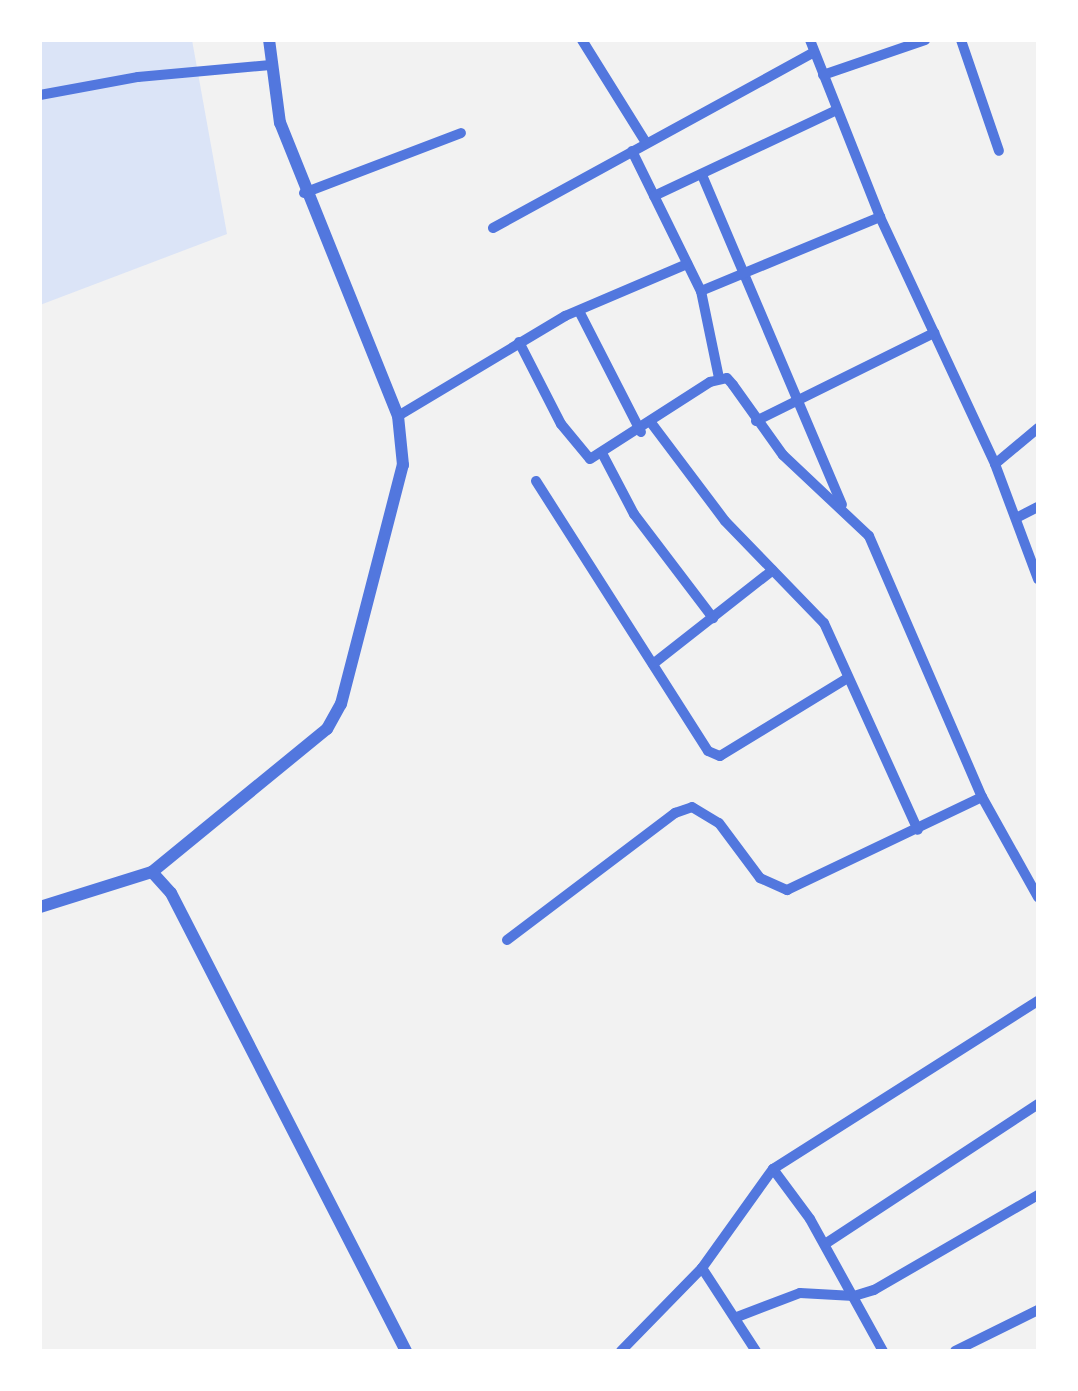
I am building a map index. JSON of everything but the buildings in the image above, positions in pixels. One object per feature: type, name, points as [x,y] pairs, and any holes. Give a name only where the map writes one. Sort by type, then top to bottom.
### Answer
[{"type":"street","points":[[40,907],[152,872],[311,746],[341,704],[403,465],[398,416],[304,193],[280,124],[269,40]]},
{"type":"street","points":[[810,40],[880,217],[996,464],[1038,579]]},
{"type":"street","points":[[823,75],[925,40]]},
{"type":"street","points":[[961,40],[1000,151]]},
{"type":"street","points":[[587,42],[646,143]]},
{"type":"street","points":[[493,228],[814,52]]},
{"type":"street","points":[[40,96],[138,77],[270,65]]},
{"type":"street","points":[[654,196],[836,110]]},
{"type":"street","points":[[304,193],[461,133]]},
{"type":"street","points":[[632,151],[701,292],[718,378]]},
{"type":"street","points":[[702,175],[842,506],[888,572],[982,796],[1038,896]]},
{"type":"street","points":[[701,292],[743,278],[880,217]]},
{"type":"street","points":[[398,416],[519,342],[579,311],[688,264]]},
{"type":"street","points":[[579,311],[641,432]]},
{"type":"street","points":[[756,421],[934,332]]},
{"type":"street","points":[[519,342],[580,455],[603,455],[718,378]]},
{"type":"street","points":[[718,378],[733,384],[756,421],[795,467],[842,506]]},
{"type":"street","points":[[652,424],[724,521],[824,623],[918,830]]},
{"type":"street","points":[[996,464],[1038,428]]},
{"type":"street","points":[[603,455],[634,514],[712,618]]},
{"type":"street","points":[[536,481],[692,728],[720,756],[848,678]]},
{"type":"street","points":[[1018,517],[1038,506]]},
{"type":"street","points":[[653,664],[773,570]]},
{"type":"street","points":[[507,940],[674,813],[692,807],[719,823],[760,878],[787,890],[982,796]]},
{"type":"street","points":[[152,872],[171,892],[406,1351]]},
{"type":"street","points":[[620,1351],[702,1268],[773,1168],[1038,1001]]},
{"type":"street","points":[[825,1244],[1038,1104]]},
{"type":"street","points":[[773,1168],[825,1244],[883,1351]]},
{"type":"street","points":[[737,1316],[800,1293],[854,1296],[1038,1195]]},
{"type":"street","points":[[702,1268],[737,1316],[756,1351]]},
{"type":"street","points":[[955,1351],[1038,1310]]},
{"type":"shaded area","points":[[40,40],[192,40],[227,234],[40,305]]}]
